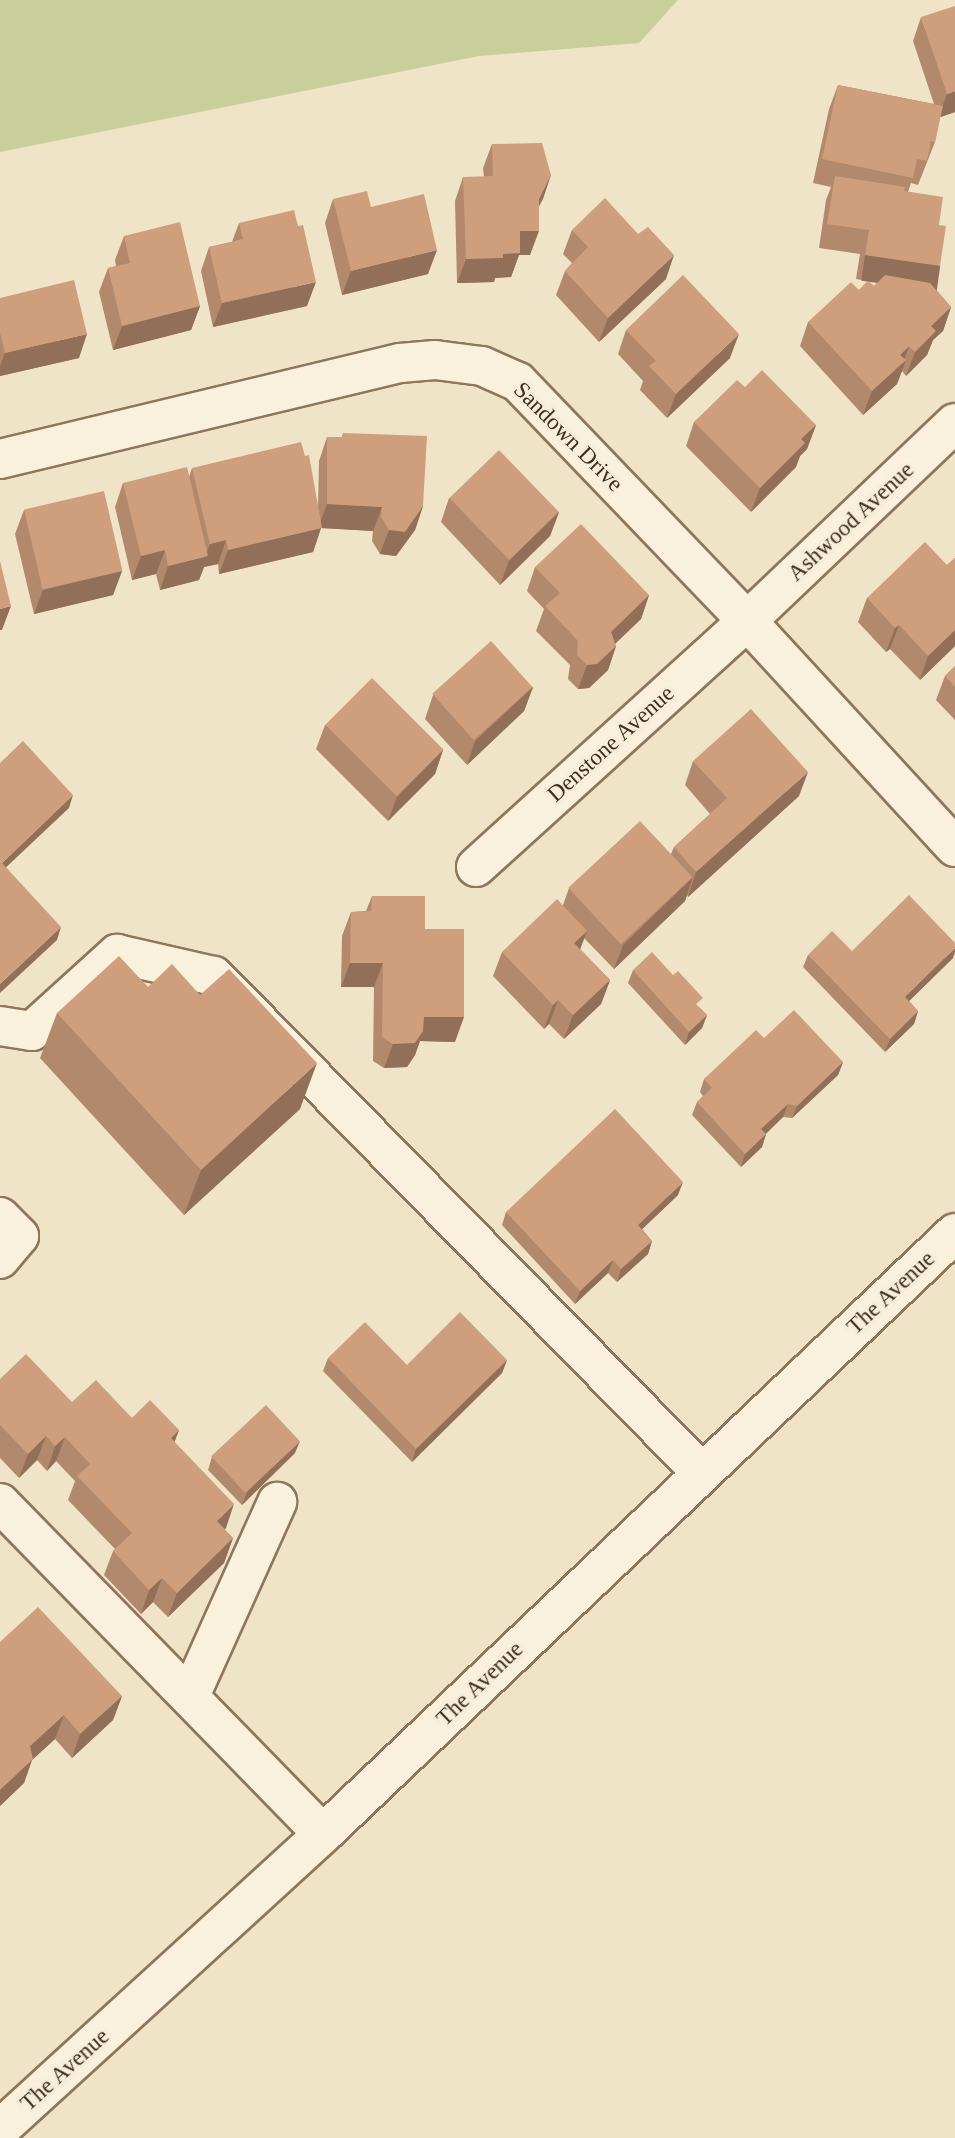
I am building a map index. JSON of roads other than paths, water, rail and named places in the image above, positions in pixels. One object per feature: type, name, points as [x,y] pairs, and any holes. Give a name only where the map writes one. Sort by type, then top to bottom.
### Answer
[{"type":"street","name":"Sandown Drive","points":[[0,459],[400,363],[435,360],[482,366],[518,382],[747,621],[955,847]]},
{"type":"street","name":"Ashwood Avenue","points":[[747,621],[955,423]]},
{"type":"street","name":"Denstone Avenue","points":[[476,867],[747,621]]},
{"type":"street","points":[[0,1026],[32,1031],[117,954],[214,976],[701,1472]]},
{"type":"street","points":[[0,1217],[19,1236],[0,1259]]},
{"type":"street","name":"The Avenue","points":[[0,2129],[323,1834],[955,1233]]},
{"type":"street","points":[[190,1696],[277,1502]]},
{"type":"street","points":[[0,1503],[323,1834]]}]
